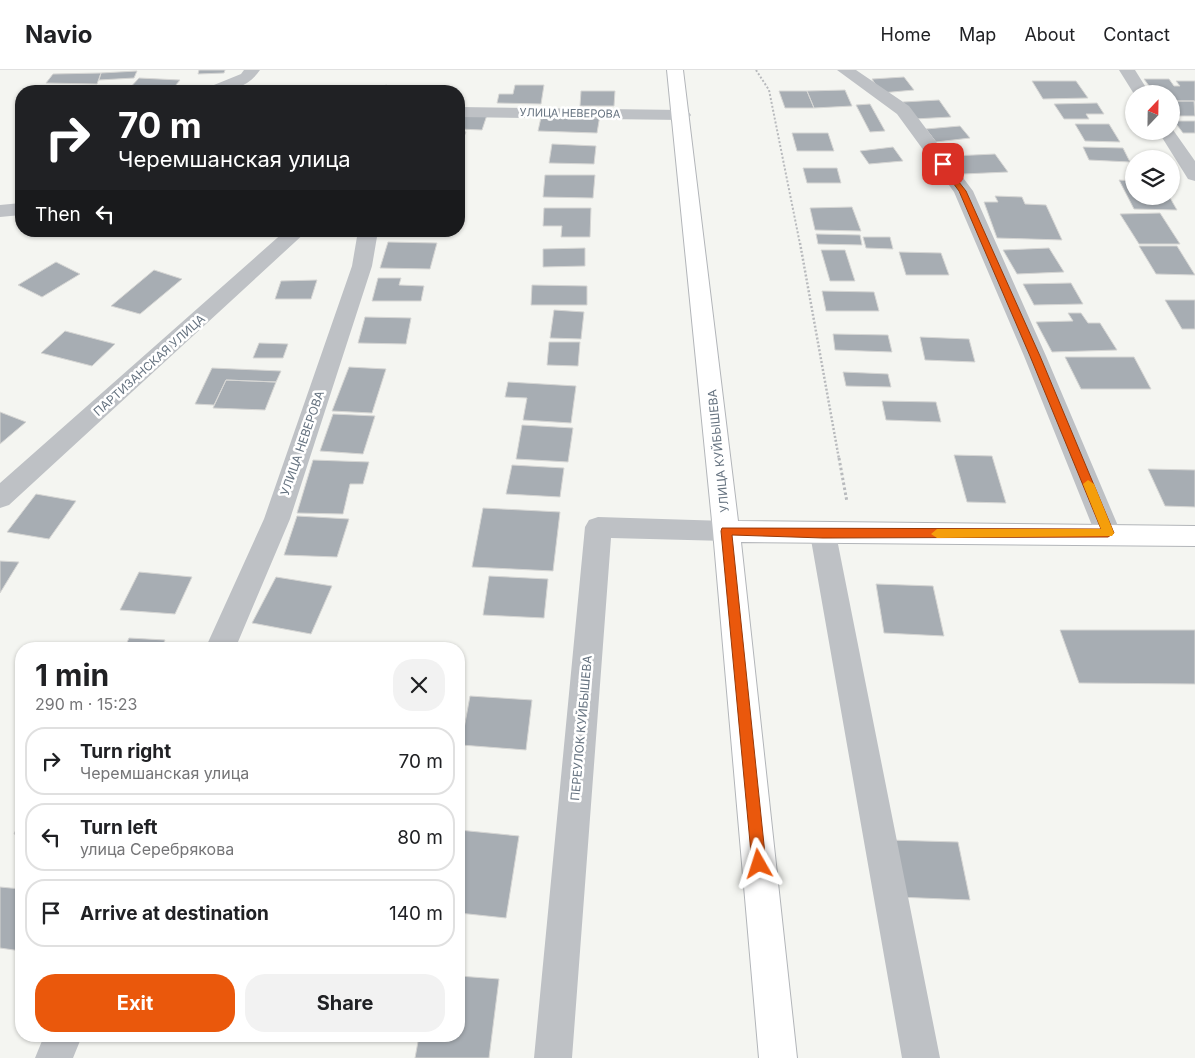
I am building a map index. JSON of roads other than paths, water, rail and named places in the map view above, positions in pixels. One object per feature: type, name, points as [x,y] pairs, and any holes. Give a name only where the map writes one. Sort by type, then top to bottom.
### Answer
[{"type":"main road","name":"УЛИЦА КУЙБЫШЕВА","points":[[675,70],[682,115],[726,531],[778,1058]]},
{"type":"main road","points":[[726,531],[823,534],[1108,533],[1195,536]]},
{"type":"street","points":[[229,85],[247,77],[252,70]]},
{"type":"street","points":[[845,70],[904,110],[962,191],[1035,356],[1108,533]]},
{"type":"street","points":[[1126,70],[1136,85]]},
{"type":"street","name":"УЛИЦА НЕВЕРОВА","points":[[465,112],[682,115]]},
{"type":"street","points":[[1173,140],[1195,175]]},
{"type":"street","points":[[0,211],[15,210]]},
{"type":"street","name":"ПАРТИЗАНСКАЯ УЛИЦА","points":[[0,498],[290,237]]},
{"type":"street","name":"УЛИЦА НЕВЕРОВА","points":[[223,642],[277,519],[362,266],[367,237]]},
{"type":"street","name":"ПЕРЕУЛОК КУЙБЫШЕВА","points":[[553,1058],[598,527],[726,531]]},
{"type":"street","points":[[823,534],[921,1058]]},
{"type":"street","points":[[54,1058],[61,1042]]}]
